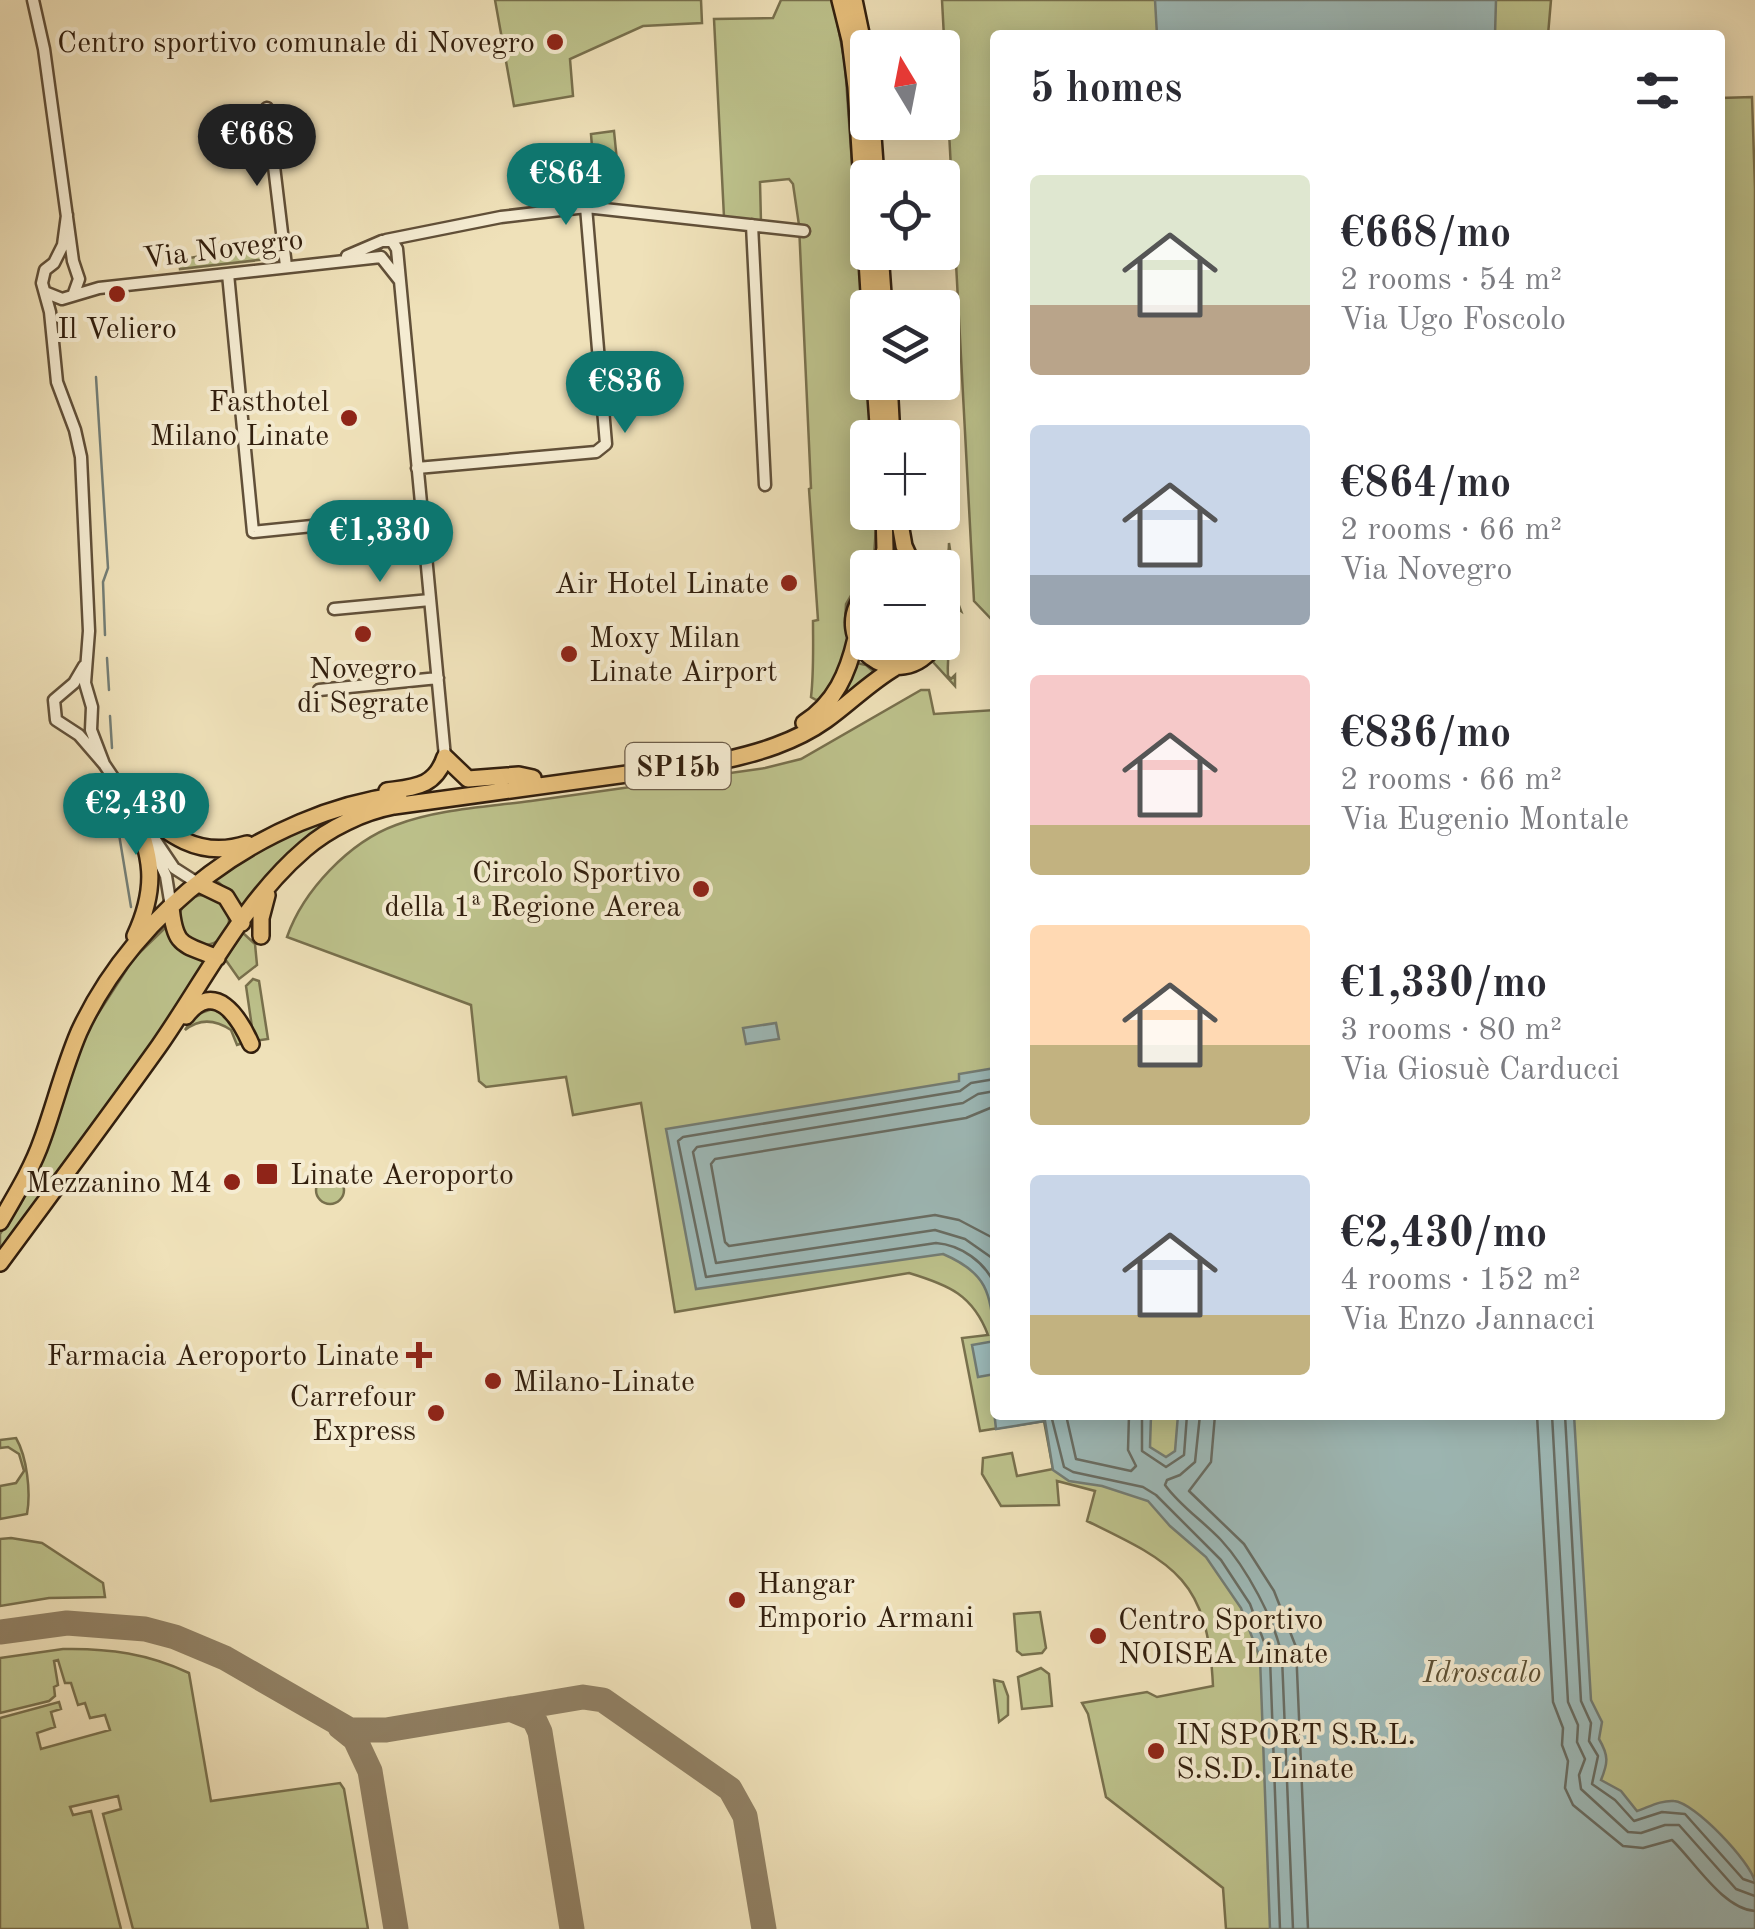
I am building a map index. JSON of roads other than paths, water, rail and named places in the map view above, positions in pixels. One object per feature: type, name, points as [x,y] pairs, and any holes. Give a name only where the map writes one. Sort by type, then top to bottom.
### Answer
[{"type":"main road","points":[[840,0],[855,76],[869,290]]},
{"type":"main road","points":[[854,0],[860,30]]},
{"type":"main road","name":"SP15b","points":[[0,1222],[41,1144],[80,1031],[108,977],[130,948],[171,907],[250,848],[293,826],[357,802],[721,750],[784,732],[824,708],[844,677],[850,658]]},
{"type":"main road","points":[[875,660],[896,667]]},
{"type":"main road","name":"SP15b","points":[[0,1263],[160,1045],[276,878],[322,837],[379,809],[722,760],[768,749],[819,724],[896,667],[920,660]]},
{"type":"main road","points":[[357,802],[382,792],[426,785],[441,770],[445,758],[468,779],[519,775],[533,778]]},
{"type":"main road","points":[[131,802],[170,836],[205,849],[240,846],[293,826]]},
{"type":"main road","points":[[130,948],[148,906],[152,879],[149,852],[131,802]]},
{"type":"main road","points":[[261,936],[264,902],[276,878]]},
{"type":"main road","points":[[199,884],[223,894],[242,923]]},
{"type":"main road","points":[[171,907],[173,928],[181,943],[217,958]]},
{"type":"main road","points":[[160,1045],[192,1008],[212,1002],[232,1010],[251,1044]]},
{"type":"street","points":[[33,0],[44,48],[78,286],[56,313],[52,327]]},
{"type":"street","points":[[268,108],[286,266]]},
{"type":"street","points":[[417,468],[596,452],[606,444],[586,207]]},
{"type":"street","name":"Via Novegro","points":[[331,261],[384,240],[586,207],[804,231]]},
{"type":"street","points":[[67,215],[63,244],[44,273],[45,290],[59,392],[77,435],[82,462],[87,695],[92,707],[94,738],[104,764]]},
{"type":"street","points":[[752,225],[765,485]]},
{"type":"street","name":"Via Novegro","points":[[397,249],[411,238],[431,231]]},
{"type":"street","points":[[401,282],[377,247],[384,240],[394,242],[397,249],[401,282],[445,758]]},
{"type":"street","points":[[382,258],[392,258],[397,249]]},
{"type":"street","name":"Via Novegro","points":[[45,290],[56,298],[121,286],[382,258]]},
{"type":"street","name":"Via Novegro","points":[[54,263],[65,262],[96,282],[121,286]]},
{"type":"street","points":[[228,274],[254,532],[421,515]]},
{"type":"street","points":[[334,609],[430,600]]},
{"type":"street","points":[[86,660],[77,679],[56,698],[52,710],[58,722],[70,728],[104,764],[172,866],[199,884]]},
{"type":"street","points":[[318,690],[438,678]]},
{"type":"street","points":[[66,690],[79,690],[87,695]]},
{"type":"street","points":[[70,728],[83,726],[90,718]]},
{"type":"street","points":[[131,802],[163,868],[171,907]]},
{"type":"water","points":[[1155,0],[1496,0],[1495,30],[1157,30]]},
{"type":"water","points":[[776,1023],[779,1039],[746,1044],[743,1028]]},
{"type":"water","points":[[990,1069],[990,1305],[979,1278],[943,1254],[696,1289],[666,1129],[959,1081],[959,1074]]},
{"type":"water","points":[[990,1342],[990,1375],[978,1377],[972,1345]]},
{"type":"water","name":"Idroscalo","points":[[995,1420],[1151,1420],[1150,1447],[1166,1457],[1175,1451],[1178,1420],[1574,1420],[1591,1700],[1602,1722],[1599,1739],[1606,1760],[1601,1780],[1621,1791],[1637,1811],[1674,1801],[1695,1811],[1720,1834],[1755,1882],[1755,1929],[1270,1929],[1260,1658],[1241,1608],[1206,1557],[1148,1501],[1102,1486],[1069,1481],[1053,1470],[1045,1421],[996,1429]]},
{"type":"waterway","points":[[96,377],[108,568],[103,582],[105,635]]},
{"type":"waterway","points":[[107,658],[109,690]]},
{"type":"waterway","points":[[110,716],[112,748]]},
{"type":"waterway","points":[[115,810],[131,907]]},
{"type":"place","name":"Centro sportivo comunale di Novegro","points":[[555,42]]},
{"type":"place","name":"Il Veliero","points":[[117,294]]},
{"type":"place","name":"Fasthotel Milano Linate","points":[[349,418]]},
{"type":"place","name":"Air Hotel Linate","points":[[789,583]]},
{"type":"place","name":"Novegro di Segrate","points":[[363,634]]},
{"type":"place","name":"Moxy Milan Linate Airport","points":[[569,654]]},
{"type":"place","name":"Circolo Sportivo della 1ª Regione Aerea","points":[[701,889]]},
{"type":"place","name":"Linate Aeroporto","points":[[267,1174]]},
{"type":"place","name":"Mezzanino M4","points":[[232,1182]]},
{"type":"place","name":"Farmacia Aeroporto Linate","points":[[419,1355]]},
{"type":"place","name":"Milano-Linate","points":[[493,1381]]},
{"type":"place","name":"Carrefour Express","points":[[436,1413]]},
{"type":"place","name":"Hangar Emporio Armani","points":[[737,1600]]},
{"type":"place","name":"Centro Sportivo NOISEA Linate","points":[[1098,1636]]},
{"type":"place","name":"IN SPORT S.R.L. S.S.D. Linate","points":[[1156,1751]]}]
